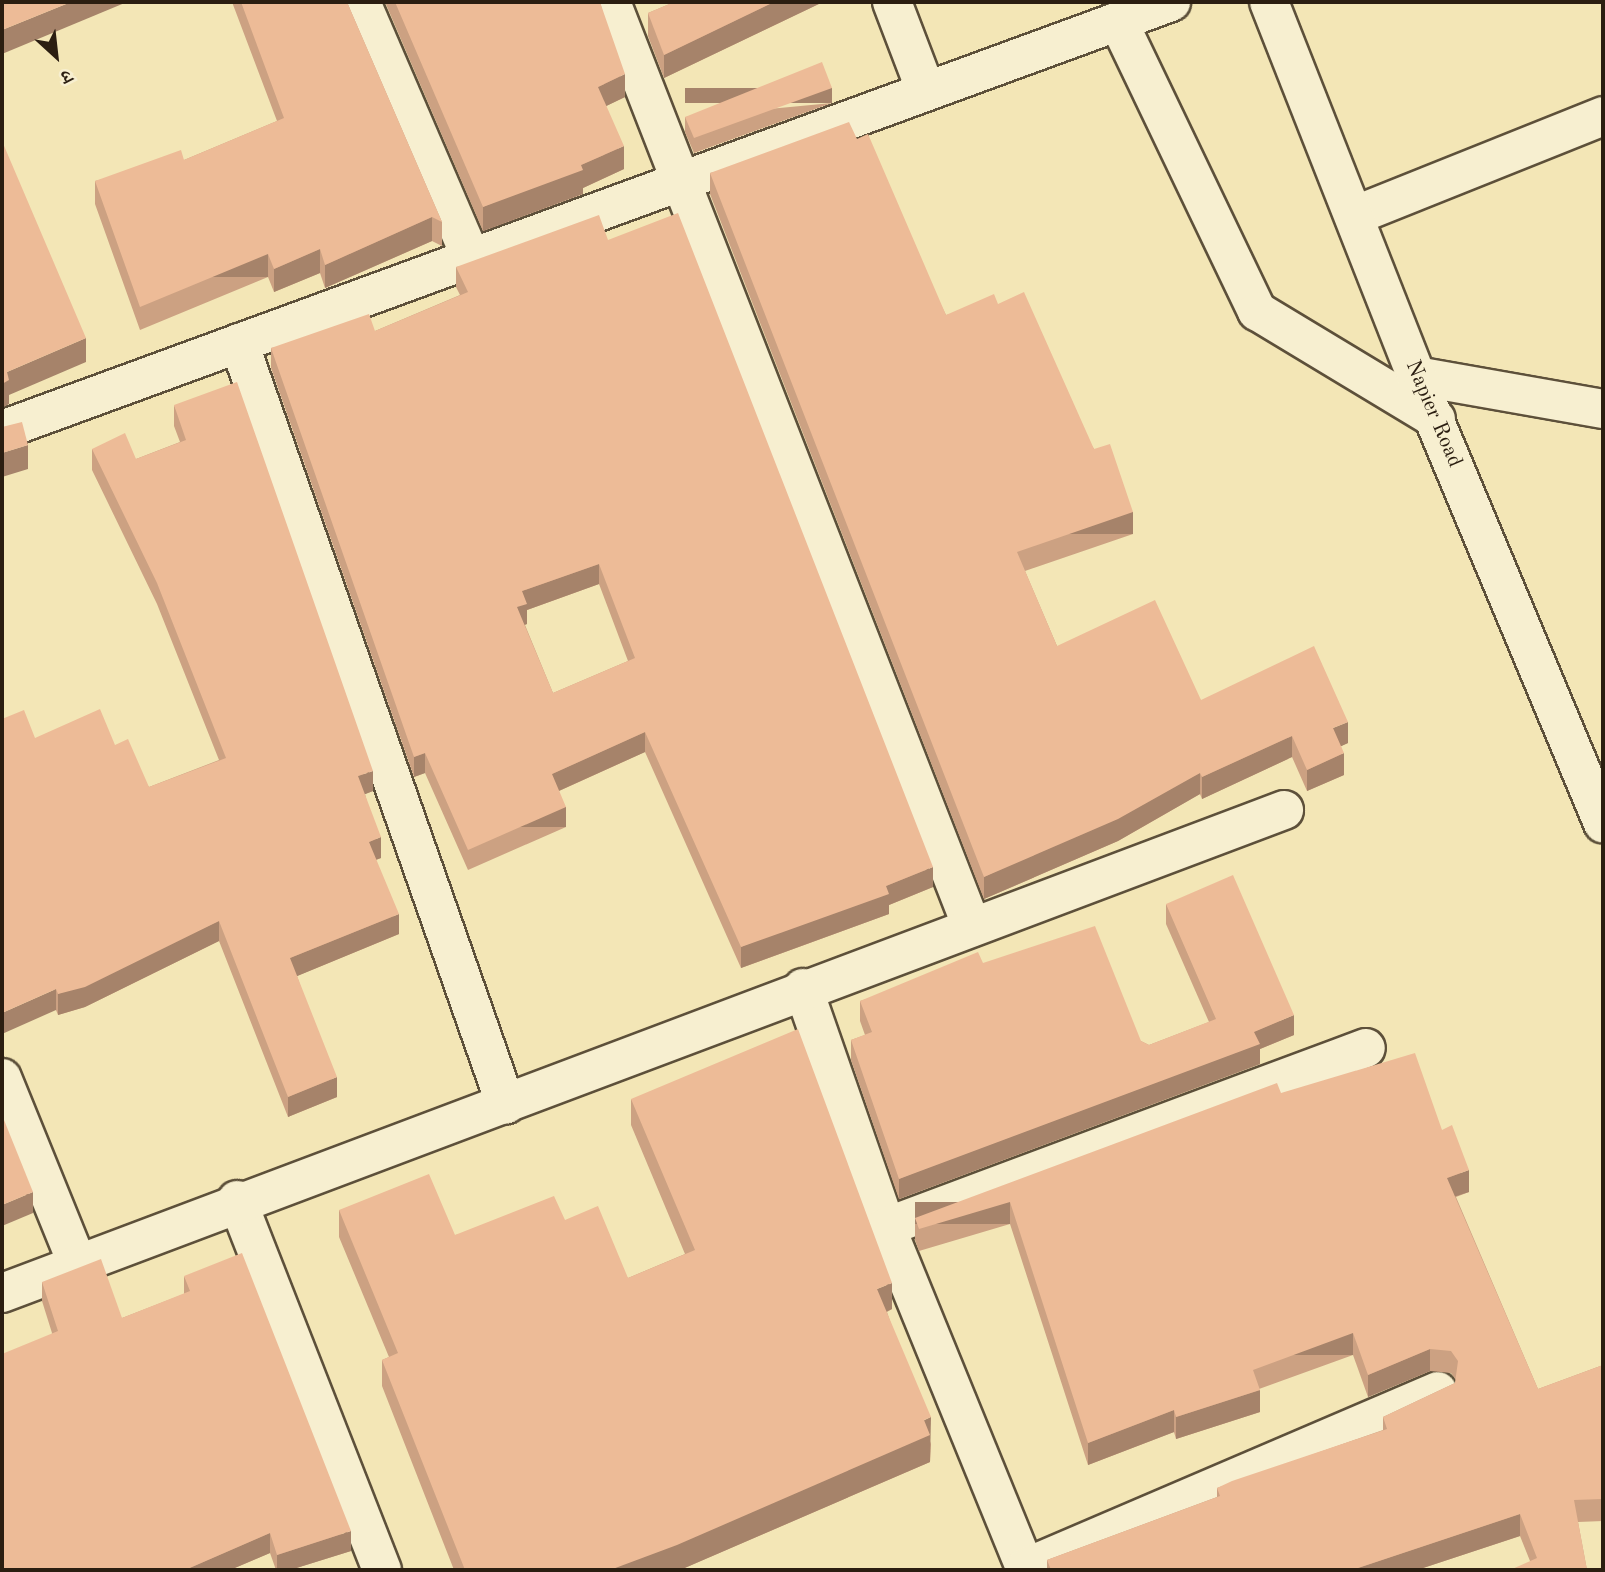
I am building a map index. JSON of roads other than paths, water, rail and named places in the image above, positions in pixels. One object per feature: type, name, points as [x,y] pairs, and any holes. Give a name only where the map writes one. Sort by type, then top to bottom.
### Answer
[{"type":"street","points":[[361,2],[471,258]]},
{"type":"street","points":[[611,2],[972,927]]},
{"type":"street","points":[[892,2],[926,91]]},
{"type":"street","points":[[2,430],[471,258],[678,178],[1171,2]]},
{"type":"street","name":"Napier Road","points":[[1269,2],[1356,215],[1416,376],[1603,823]]},
{"type":"street","points":[[1118,21],[1257,311],[1436,419]]},
{"type":"street","points":[[1356,215],[1603,116]]},
{"type":"street","points":[[239,343],[506,1105]]},
{"type":"street","points":[[1416,376],[1603,409]]},
{"type":"street","points":[[2,1293],[237,1200],[506,1105],[803,988],[1284,810]]},
{"type":"street","points":[[803,988],[886,1227],[1026,1569],[1438,1391]]},
{"type":"street","points":[[886,1227],[1366,1048]]},
{"type":"street","points":[[2,1078],[78,1265]]},
{"type":"street","points":[[237,1200],[382,1570]]}]
